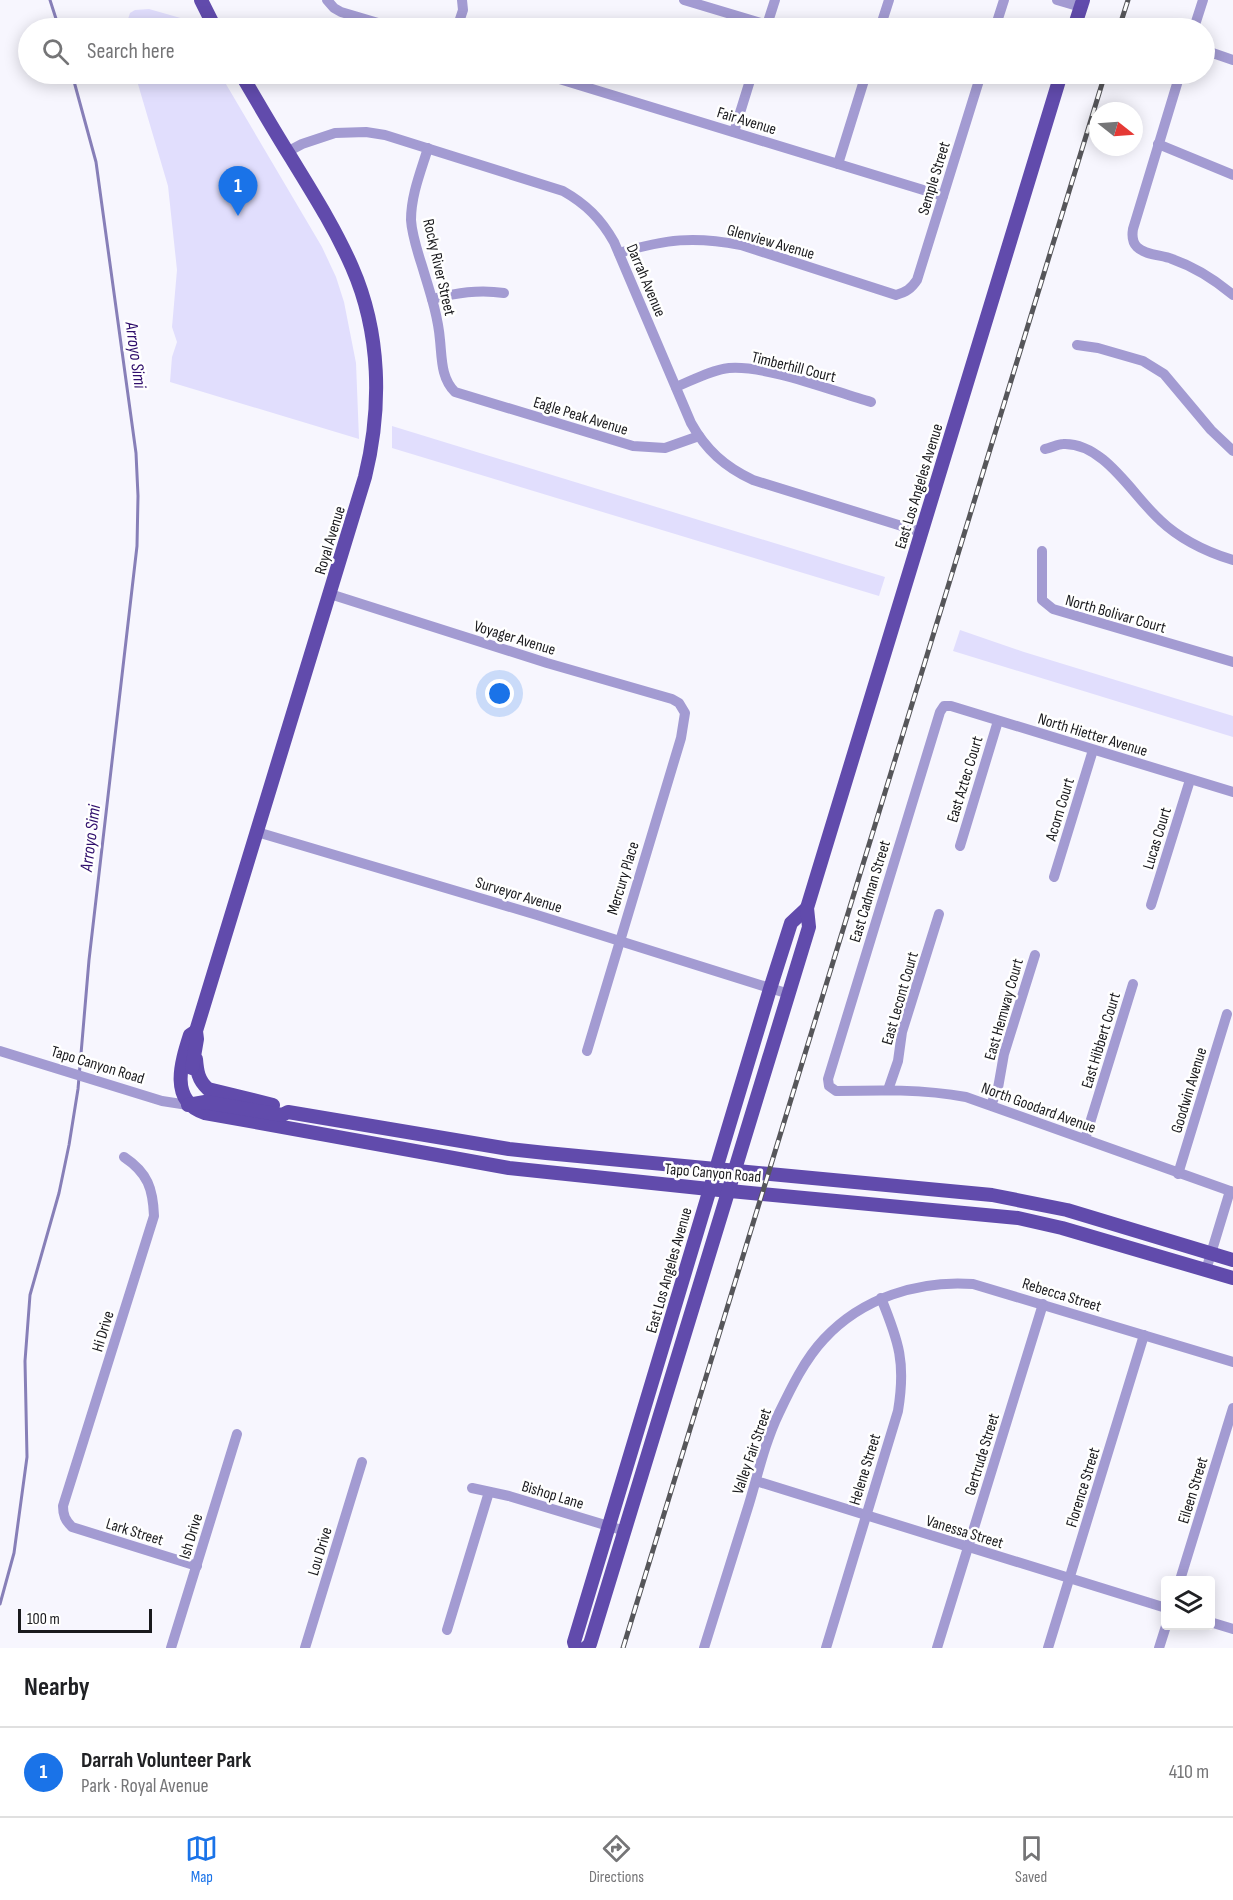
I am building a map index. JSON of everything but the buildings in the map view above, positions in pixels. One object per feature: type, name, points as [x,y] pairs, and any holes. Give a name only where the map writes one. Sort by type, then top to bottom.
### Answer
[{"type":"main road","points":[[201,0],[210,18]]},
{"type":"main road","name":"Royal Avenue","points":[[188,1105],[196,1031],[330,594],[371,454],[376,417],[375,360],[368,315],[353,268],[326,214],[247,84]]},
{"type":"main road","name":"East Los Angeles Avenue","points":[[586,1648],[590,1644],[789,994],[809,927],[807,908],[1058,84]]},
{"type":"main road","name":"East Los Angeles Avenue","points":[[576,1648],[574,1642],[770,989],[791,923],[807,908]]},
{"type":"main road","name":"Royal Avenue","points":[[188,1105],[180,1083],[190,1035],[196,1031]]},
{"type":"main road","points":[[195,1049],[198,1074],[208,1089],[284,1107],[288,1112]]},
{"type":"main road","name":"Tapo Canyon Road","points":[[188,1105],[205,1102],[282,1115],[288,1112],[509,1149],[992,1195],[1067,1210],[1233,1260]]},
{"type":"main road","name":"Tapo Canyon Road","points":[[188,1105],[205,1113],[509,1168],[1018,1218],[1062,1228],[1233,1278]]},
{"type":"street","points":[[460,18],[463,10],[462,0]]},
{"type":"street","points":[[684,0],[739,18]]},
{"type":"street","points":[[770,18],[775,0]]},
{"type":"street","points":[[883,18],[889,0]]},
{"type":"street","points":[[998,18],[1004,0]]},
{"type":"street","points":[[1057,0],[1082,4]]},
{"type":"street","points":[[1197,18],[1203,0]]},
{"type":"street","points":[[328,1],[341,12],[361,18]]},
{"type":"street","points":[[1215,54],[1233,60]]},
{"type":"street","name":"Fair Avenue","points":[[576,84],[943,196]]},
{"type":"street","points":[[734,132],[749,84]]},
{"type":"street","points":[[838,164],[863,84]]},
{"type":"street","name":"Semple Street","points":[[910,289],[917,280],[978,84]]},
{"type":"street","points":[[1177,84],[1132,229],[1132,238],[1137,247],[1195,269],[1214,279],[1233,295]]},
{"type":"street","name":"Darrah Avenue","points":[[287,152],[326,135],[350,131],[385,135],[563,191],[579,200],[592,210],[606,226],[620,253],[691,423],[720,461],[753,480],[921,532]]},
{"type":"street","points":[[1158,144],[1233,175]]},
{"type":"street","name":"Rocky River Street","points":[[428,148],[413,196],[411,221],[440,335],[444,378],[447,385],[455,392]]},
{"type":"street","name":"Glenview Avenue","points":[[620,253],[652,243],[673,240],[719,241],[741,245],[896,295],[910,289]]},
{"type":"street","points":[[432,299],[469,291],[504,293]]},
{"type":"street","points":[[1077,345],[1098,348],[1143,362],[1164,374],[1211,430],[1233,451]]},
{"type":"street","name":"Timberhill Court","points":[[676,387],[709,373],[747,368],[770,372],[871,402]]},
{"type":"street","name":"Eagle Peak Avenue","points":[[455,392],[633,447],[665,448],[699,436]]},
{"type":"street","points":[[1045,450],[1063,444],[1086,449],[1104,461],[1161,522],[1197,546],[1233,560]]},
{"type":"street","name":"North Bolivar Court","points":[[1042,551],[1042,600],[1053,609],[1233,662]]},
{"type":"street","name":"Voyager Avenue","points":[[330,594],[547,663],[672,699],[679,703],[685,713]]},
{"type":"street","name":"North Hietter Avenue","points":[[944,706],[951,706],[1233,792]]},
{"type":"street","name":"East Cadman Street","points":[[829,1086],[829,1073],[940,712],[944,706]]},
{"type":"street","name":"Mercury Place","points":[[587,1052],[681,738],[685,713]]},
{"type":"street","name":"East Aztec Court","points":[[960,846],[998,721]]},
{"type":"street","name":"Acorn Court","points":[[1054,877],[1093,750]]},
{"type":"street","name":"Lucas Court","points":[[1151,905],[1190,780]]},
{"type":"street","name":"Surveyor Avenue","points":[[257,832],[789,994]]},
{"type":"street","name":"East Lecont Court","points":[[888,1090],[898,1061],[902,1032],[939,914]]},
{"type":"street","name":"East Hemway Court","points":[[991,1105],[998,1088],[1004,1054],[1035,955]]},
{"type":"street","name":"East Hibbert Court","points":[[1085,1139],[1133,984]]},
{"type":"street","name":"Goodwin Avenue","points":[[1178,1174],[1227,1014]]},
{"type":"street","name":"Tapo Canyon Road","points":[[0,1051],[162,1101],[188,1105]]},
{"type":"street","name":"North Goodard Avenue","points":[[829,1086],[836,1091],[888,1090],[943,1093],[966,1097],[1178,1174],[1232,1191]]},
{"type":"street","name":"Hi Drive","points":[[66,1522],[63,1506],[154,1216],[149,1184],[134,1164],[124,1157]]},
{"type":"street","points":[[1206,1270],[1232,1191]]},
{"type":"street","name":"Rebecca Street","points":[[881,1298],[915,1288],[957,1283],[987,1287],[1233,1362]]},
{"type":"street","name":"Valley Fair Street","points":[[704,1648],[779,1413],[811,1356],[824,1339],[843,1322],[881,1298]]},
{"type":"street","name":"Helene Street","points":[[826,1648],[898,1411],[902,1385],[899,1346],[881,1298]]},
{"type":"street","name":"Gertrude Street","points":[[937,1648],[1043,1304]]},
{"type":"street","name":"Florence Street","points":[[1048,1648],[1144,1335]]},
{"type":"street","name":"Eileen Street","points":[[1182,1576],[1233,1408]]},
{"type":"street","name":"Ish Drive","points":[[171,1648],[237,1434]]},
{"type":"street","name":"Lou Drive","points":[[305,1648],[362,1462]]},
{"type":"street","name":"Vanessa Street","points":[[756,1481],[1161,1607]]},
{"type":"street","name":"Bishop Lane","points":[[472,1488],[625,1531]]},
{"type":"street","points":[[447,1630],[489,1492]]},
{"type":"street","name":"Lark Street","points":[[66,1522],[86,1532],[196,1566]]},
{"type":"street","points":[[1215,1624],[1233,1629]]},
{"type":"street","points":[[1159,1648],[1165,1630]]},
{"type":"shaded area","points":[[149,9],[180,18],[128,18],[130,13],[135,10]]},
{"type":"shaded area","points":[[138,84],[226,84],[322,247],[336,277],[344,302],[356,363],[359,439],[170,382],[172,357],[177,342],[172,327],[177,270],[168,186]]},
{"type":"shaded area","points":[[392,426],[885,577],[879,596],[392,448]]},
{"type":"shaded area","points":[[960,630],[1233,716],[1233,737],[953,651]]},
{"type":"waterway","name":"Arroyo Simi","points":[[50,0],[56,18]]},
{"type":"waterway","name":"Arroyo Simi","points":[[0,1604],[14,1553],[27,1457],[25,1361],[30,1295],[59,1193],[78,1089],[89,960],[137,546],[136,453],[96,162],[75,84]]},
{"type":"railway","points":[[1122,18],[1128,0]]},
{"type":"railway","points":[[623,1648],[1102,84]]},
{"type":"place","name":"Darrah Volunteer Park","points":[[238,216]]}]
